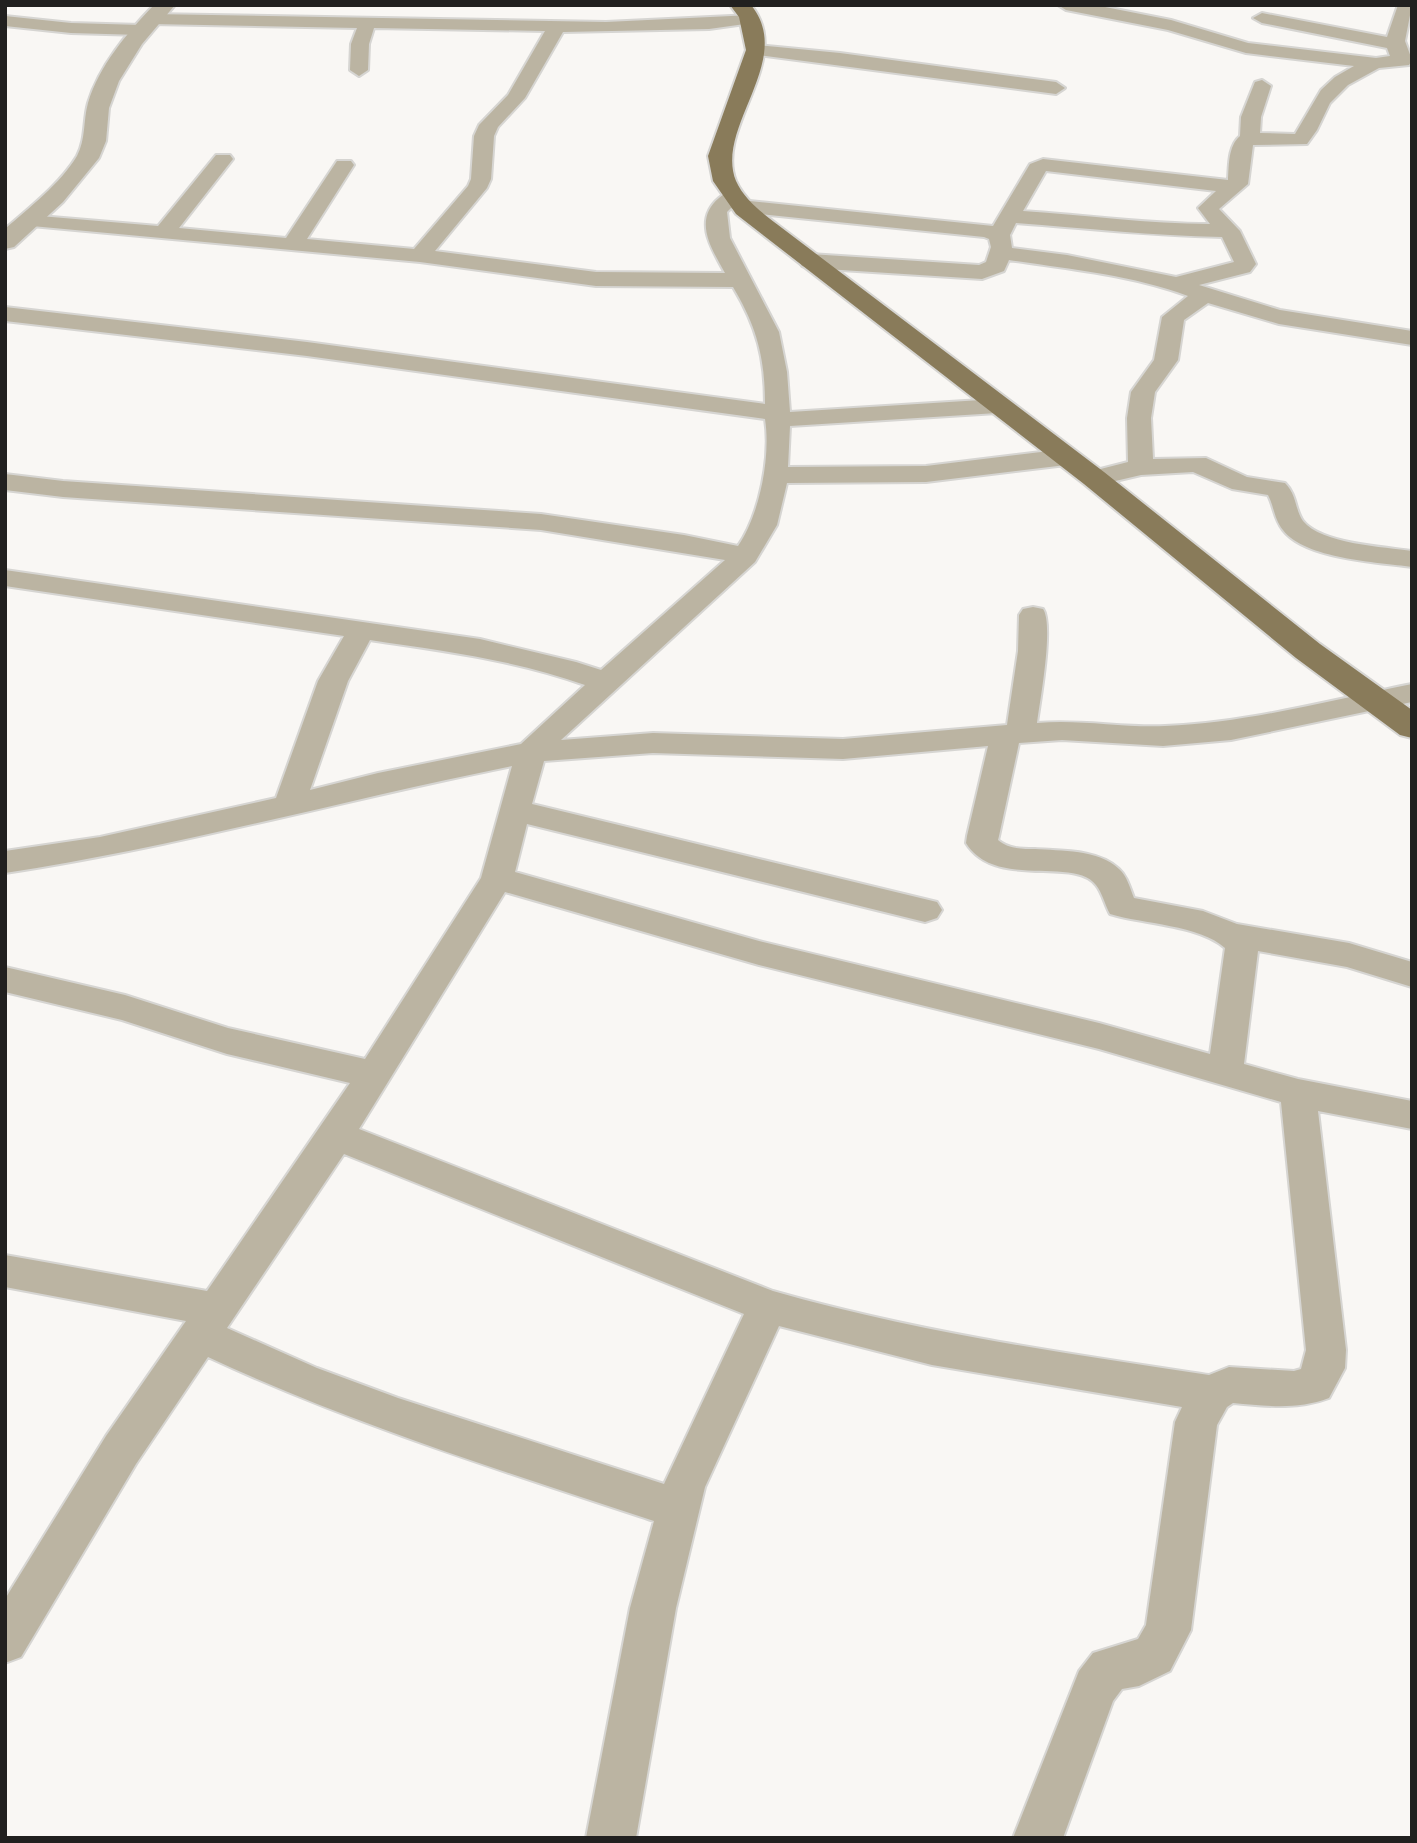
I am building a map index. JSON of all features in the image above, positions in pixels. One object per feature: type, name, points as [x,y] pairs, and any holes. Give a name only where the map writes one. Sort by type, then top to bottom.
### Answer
[{"type":"main road","points":[[741,13],[756,50],[720,156],[720,170],[736,202],[997,406],[1094,478],[1308,651],[1412,727]]},
{"type":"street","points":[[583,5],[606,27]]},
{"type":"street","points":[[1066,5],[1095,8],[1171,25],[1246,48],[1376,63]]},
{"type":"street","points":[[1403,57],[1407,5]]},
{"type":"street","points":[[5,21],[71,28],[153,18],[606,27],[709,24],[741,13]]},
{"type":"street","points":[[5,242],[86,159],[93,146],[98,108],[104,90],[153,18]]},
{"type":"street","points":[[1262,18],[1403,57]]},
{"type":"street","points":[[359,70],[360,44],[367,23]]},
{"type":"street","points":[[420,256],[477,188],[481,179],[484,136],[489,125],[516,98],[557,26]]},
{"type":"street","points":[[756,50],[840,58],[1056,88]]},
{"type":"street","points":[[1176,284],[1245,264],[1229,231],[1208,208],[1240,180],[1241,149],[1244,142],[1250,139],[1300,140],[1307,133],[1331,88],[1349,74],[1376,63],[1403,57]]},
{"type":"street","points":[[1250,139],[1251,117],[1262,86]]},
{"type":"street","points":[[165,232],[223,159]]},
{"type":"street","points":[[293,244],[344,165]]},
{"type":"street","points":[[810,261],[982,272],[996,266],[1003,235],[1037,168],[1044,165],[1232,187]]},
{"type":"street","points":[[5,1641],[121,1450],[336,1135],[498,878],[531,752],[746,556],[761,534],[768,515],[774,475],[776,417],[773,352],[768,330],[740,281],[716,229],[718,210],[736,202],[972,229],[1003,235],[1067,262],[1176,284],[1279,317],[1412,338]]},
{"type":"street","points":[[28,221],[420,256],[596,279],[740,281]]},
{"type":"street","points":[[1003,235],[1109,223],[1157,230],[1229,231]]},
{"type":"street","points":[[1141,467],[1139,418],[1143,392],[1166,360],[1173,317],[1206,294]]},
{"type":"street","points":[[5,314],[234,340],[776,417],[997,406]]},
{"type":"street","points":[[774,475],[926,474],[1066,457]]},
{"type":"street","points":[[1094,478],[1141,467],[1206,466],[1241,484],[1276,488],[1283,497],[1290,522],[1307,536],[1339,546],[1412,559]]},
{"type":"street","points":[[5,482],[63,489],[541,522],[684,543],[746,556]]},
{"type":"street","points":[[5,578],[521,656],[605,682]]},
{"type":"street","points":[[1033,615],[1032,651],[1014,733],[983,836],[982,843],[986,849],[1004,856],[1091,867],[1107,876],[1122,906],[1219,928],[1234,935],[1349,955],[1412,975]]},
{"type":"street","points":[[289,805],[333,681],[362,630]]},
{"type":"street","points":[[5,862],[100,848],[378,783],[531,752],[653,743],[843,749],[1062,730],[1163,736],[1201,733],[1412,693]]},
{"type":"street","points":[[516,811],[925,910]]},
{"type":"street","points":[[498,878],[760,953],[1099,1036],[1298,1093],[1412,1115]]},
{"type":"street","points":[[1225,1073],[1242,962],[1242,945],[1234,935]]},
{"type":"street","points":[[5,979],[125,1008],[261,1050],[373,1075]]},
{"type":"street","points":[[1038,1838],[1094,1687],[1109,1670],[1139,1663],[1154,1656],[1168,1630],[1196,1422],[1202,1406],[1212,1394],[1230,1385],[1294,1389],[1314,1385],[1324,1368],[1326,1350],[1298,1093]]},
{"type":"street","points":[[336,1135],[768,1306],[880,1338],[1212,1394]]},
{"type":"street","points":[[5,1271],[208,1322],[302,1381],[398,1418],[679,1509]]},
{"type":"street","points":[[611,1838],[653,1608],[684,1487],[768,1306]]}]
